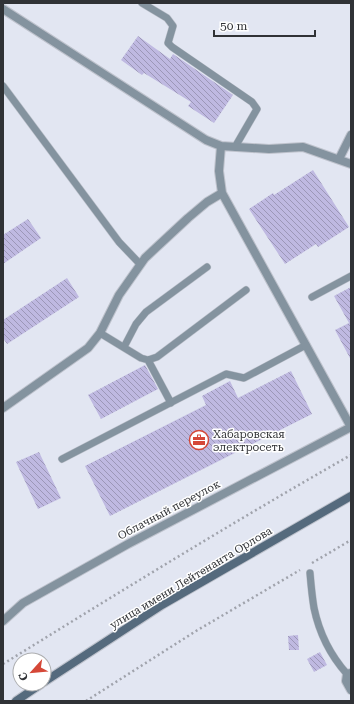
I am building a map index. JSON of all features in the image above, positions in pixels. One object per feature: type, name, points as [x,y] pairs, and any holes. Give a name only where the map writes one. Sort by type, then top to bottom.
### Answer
[{"type":"main road","name":"улица имени Лейтенанта Орлова","points":[[52,677],[162,605],[351,496]]},
{"type":"main road","points":[[16,701],[29,692]]},
{"type":"street","points":[[3,9],[206,140],[221,146],[269,149],[303,147],[351,164]]},
{"type":"street","points":[[339,159],[351,135]]},
{"type":"street","points":[[221,146],[219,171],[222,193],[351,427]]},
{"type":"street","points":[[3,408],[88,348],[100,333],[119,294],[145,258],[206,202],[222,193]]},
{"type":"street","name":"Облачный переулок","points":[[3,620],[23,603],[122,548],[351,427]]},
{"type":"street","points":[[349,674],[346,681],[351,690]]},
{"type":"lane","points":[[142,3],[167,18],[173,26],[168,43],[252,102],[257,110],[235,147]]},
{"type":"lane","points":[[3,86],[119,242],[140,264]]},
{"type":"lane","points":[[124,347],[136,324],[146,312],[207,267]]},
{"type":"lane","points":[[312,297],[351,276]]},
{"type":"lane","points":[[100,333],[140,358],[148,360],[157,357],[246,290]]},
{"type":"lane","points":[[62,460],[226,374],[244,378],[306,345]]},
{"type":"lane","points":[[148,360],[171,403]]},
{"type":"lane","points":[[310,573],[314,608],[324,639],[336,662],[349,674]]},
{"type":"path","points":[[3,664],[188,551],[351,455]]},
{"type":"path","points":[[311,564],[351,540]]},
{"type":"path","points":[[86,701],[196,631],[304,568]]},
{"type":"building","points":[[138,36],[170,59],[173,54],[233,95],[214,123],[188,106],[191,102],[144,73],[142,75],[121,60]]},
{"type":"building","points":[[313,170],[349,227],[318,247],[316,244],[285,264],[249,209]]},
{"type":"building","points":[[28,219],[41,238],[3,264],[3,235]]},
{"type":"building","points":[[67,278],[79,297],[7,344],[3,338],[3,320]]},
{"type":"building","points":[[351,287],[351,360],[335,330],[349,323],[334,296]]},
{"type":"building","points":[[145,365],[158,389],[101,419],[88,395]]},
{"type":"building","name":"Хабаровская электросеть","points":[[291,371],[312,414],[110,516],[85,466],[206,405],[202,396],[230,381],[238,398]]},
{"type":"building","points":[[39,452],[61,498],[38,509],[16,462]]},
{"type":"building","points":[[298,635],[299,650],[289,650],[288,636]]},
{"type":"building","points":[[320,652],[327,665],[314,672],[307,659]]},
{"type":"place","name":"Хабаровская электросеть","points":[[199,440]]}]
